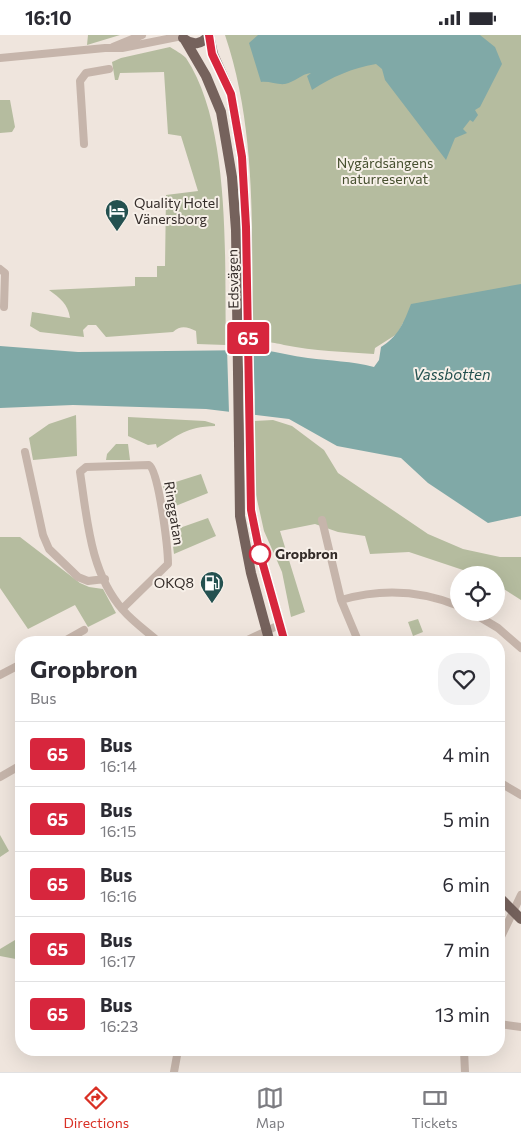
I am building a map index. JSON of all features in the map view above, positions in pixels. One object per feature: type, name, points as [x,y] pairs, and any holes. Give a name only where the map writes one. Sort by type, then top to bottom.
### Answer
[{"type":"main road","name":"Edsvägen","points":[[183,37],[196,44],[204,41],[209,35]]},
{"type":"main road","name":"Edsvägen","points":[[209,35],[212,54],[231,94],[242,157],[245,437],[251,510],[283,636]]},
{"type":"main road","name":"Edsvägen","points":[[183,37],[206,76],[221,112],[226,139],[236,230],[243,334]]},
{"type":"main road","name":"Edsvägen","points":[[245,437],[240,516],[251,573],[268,636]]},
{"type":"main road","points":[[505,903],[517,916]]},
{"type":"main road","points":[[505,911],[517,916]]},
{"type":"street","points":[[113,47],[142,35]]},
{"type":"street","points":[[0,58],[113,47],[122,48],[183,37]]},
{"type":"street","points":[[84,145],[80,81],[86,73],[109,69]]},
{"type":"street","points":[[2,271],[4,307]]},
{"type":"street","points":[[25,452],[43,535],[50,549],[78,577],[88,581],[105,579]]},
{"type":"street","name":"Ringgatan","points":[[122,609],[168,564],[158,485],[152,466],[86,467],[80,472],[90,536],[105,579],[122,609],[152,636]]},
{"type":"street","points":[[322,520],[341,600],[356,636]]},
{"type":"street","points":[[341,600],[368,593],[400,592],[424,595],[450,603]]},
{"type":"street","points":[[486,621],[498,628],[521,649]]},
{"type":"street","points":[[256,636],[279,625]]},
{"type":"street","points":[[73,636],[84,630]]},
{"type":"street","points":[[0,675],[15,667]]},
{"type":"street","points":[[0,777],[15,768]]},
{"type":"street","points":[[505,786],[521,795]]},
{"type":"street","points":[[505,933],[517,916],[521,895]]},
{"type":"street","points":[[505,1025],[521,1027]]},
{"type":"street","points":[[174,1072],[177,1056]]},
{"type":"street","points":[[464,1056],[465,1072]]},
{"type":"green space","points":[[88,35],[120,35],[87,45]]},
{"type":"green space","name":"Nygårdsängens naturreservat","points":[[225,35],[521,35],[521,314],[403,323],[397,334],[375,348],[374,354],[295,347],[264,341],[252,334],[252,221],[248,145],[243,108]]},
{"type":"green space","points":[[170,47],[186,58],[201,87],[211,120],[218,158],[225,236],[226,345],[197,344],[196,331],[184,327],[173,332],[106,337],[96,325],[88,325],[83,330],[84,337],[40,332],[30,326],[32,312],[70,318],[63,302],[49,290],[135,286],[135,277],[157,277],[157,266],[165,266],[166,195],[198,191],[181,136],[168,134],[164,72],[120,73],[118,80],[115,80],[112,62],[121,58]]},
{"type":"green space","points":[[0,100],[10,100],[15,127],[12,132],[0,133]]},
{"type":"green space","points":[[76,415],[77,456],[33,460],[29,438],[49,424]]},
{"type":"green space","points":[[128,417],[205,421],[215,424],[215,426],[190,430],[157,448],[156,444],[148,445],[128,436]]},
{"type":"green space","points":[[273,420],[292,426],[324,450],[338,473],[428,534],[463,549],[500,557],[521,557],[521,600],[505,590],[505,566],[451,566],[409,552],[370,554],[365,536],[338,532],[315,524],[280,531],[305,612],[291,617],[282,572],[264,531],[256,495],[253,421]]},
{"type":"green space","points":[[116,444],[128,444],[130,460],[106,460],[107,454]]},
{"type":"green space","points":[[201,474],[208,493],[168,509],[163,486]]},
{"type":"green space","points":[[208,518],[216,536],[174,554],[171,531]]},
{"type":"green space","points":[[0,537],[20,537],[80,583],[89,587],[103,589],[116,613],[88,627],[75,605],[28,629],[0,588]]},
{"type":"green space","points":[[418,619],[423,632],[413,636],[408,622]]},
{"type":"green space","points":[[0,835],[9,851],[0,857]]},
{"type":"green space","points":[[15,940],[15,959],[0,956],[0,949]]},
{"type":"water","points":[[258,35],[480,35],[495,47],[502,64],[480,107],[475,110],[478,115],[473,122],[470,120],[463,129],[467,133],[455,138],[446,160],[385,80],[382,69],[376,64],[342,74],[312,90],[307,76],[311,73],[285,84],[261,82],[249,43]]},
{"type":"water","name":"Vassbotten","points":[[521,284],[521,516],[488,523],[428,483],[401,458],[337,446],[289,419],[206,409],[73,405],[0,408],[0,346],[78,352],[262,350],[374,367],[379,360],[381,347],[396,334],[411,304]]},
{"type":"pier","points":[[227,348],[253,348],[255,416],[229,413]]},
{"type":"bus line","name":"65","points":[[209,35],[212,54],[231,94],[242,157],[246,227],[251,510],[260,554],[283,636]]},
{"type":"place","name":"Quality Hotel Vänersborg","points":[[117,232]]},
{"type":"place","name":"Gropbron","points":[[260,554]]},
{"type":"place","name":"OKQ8","points":[[212,604]]}]
